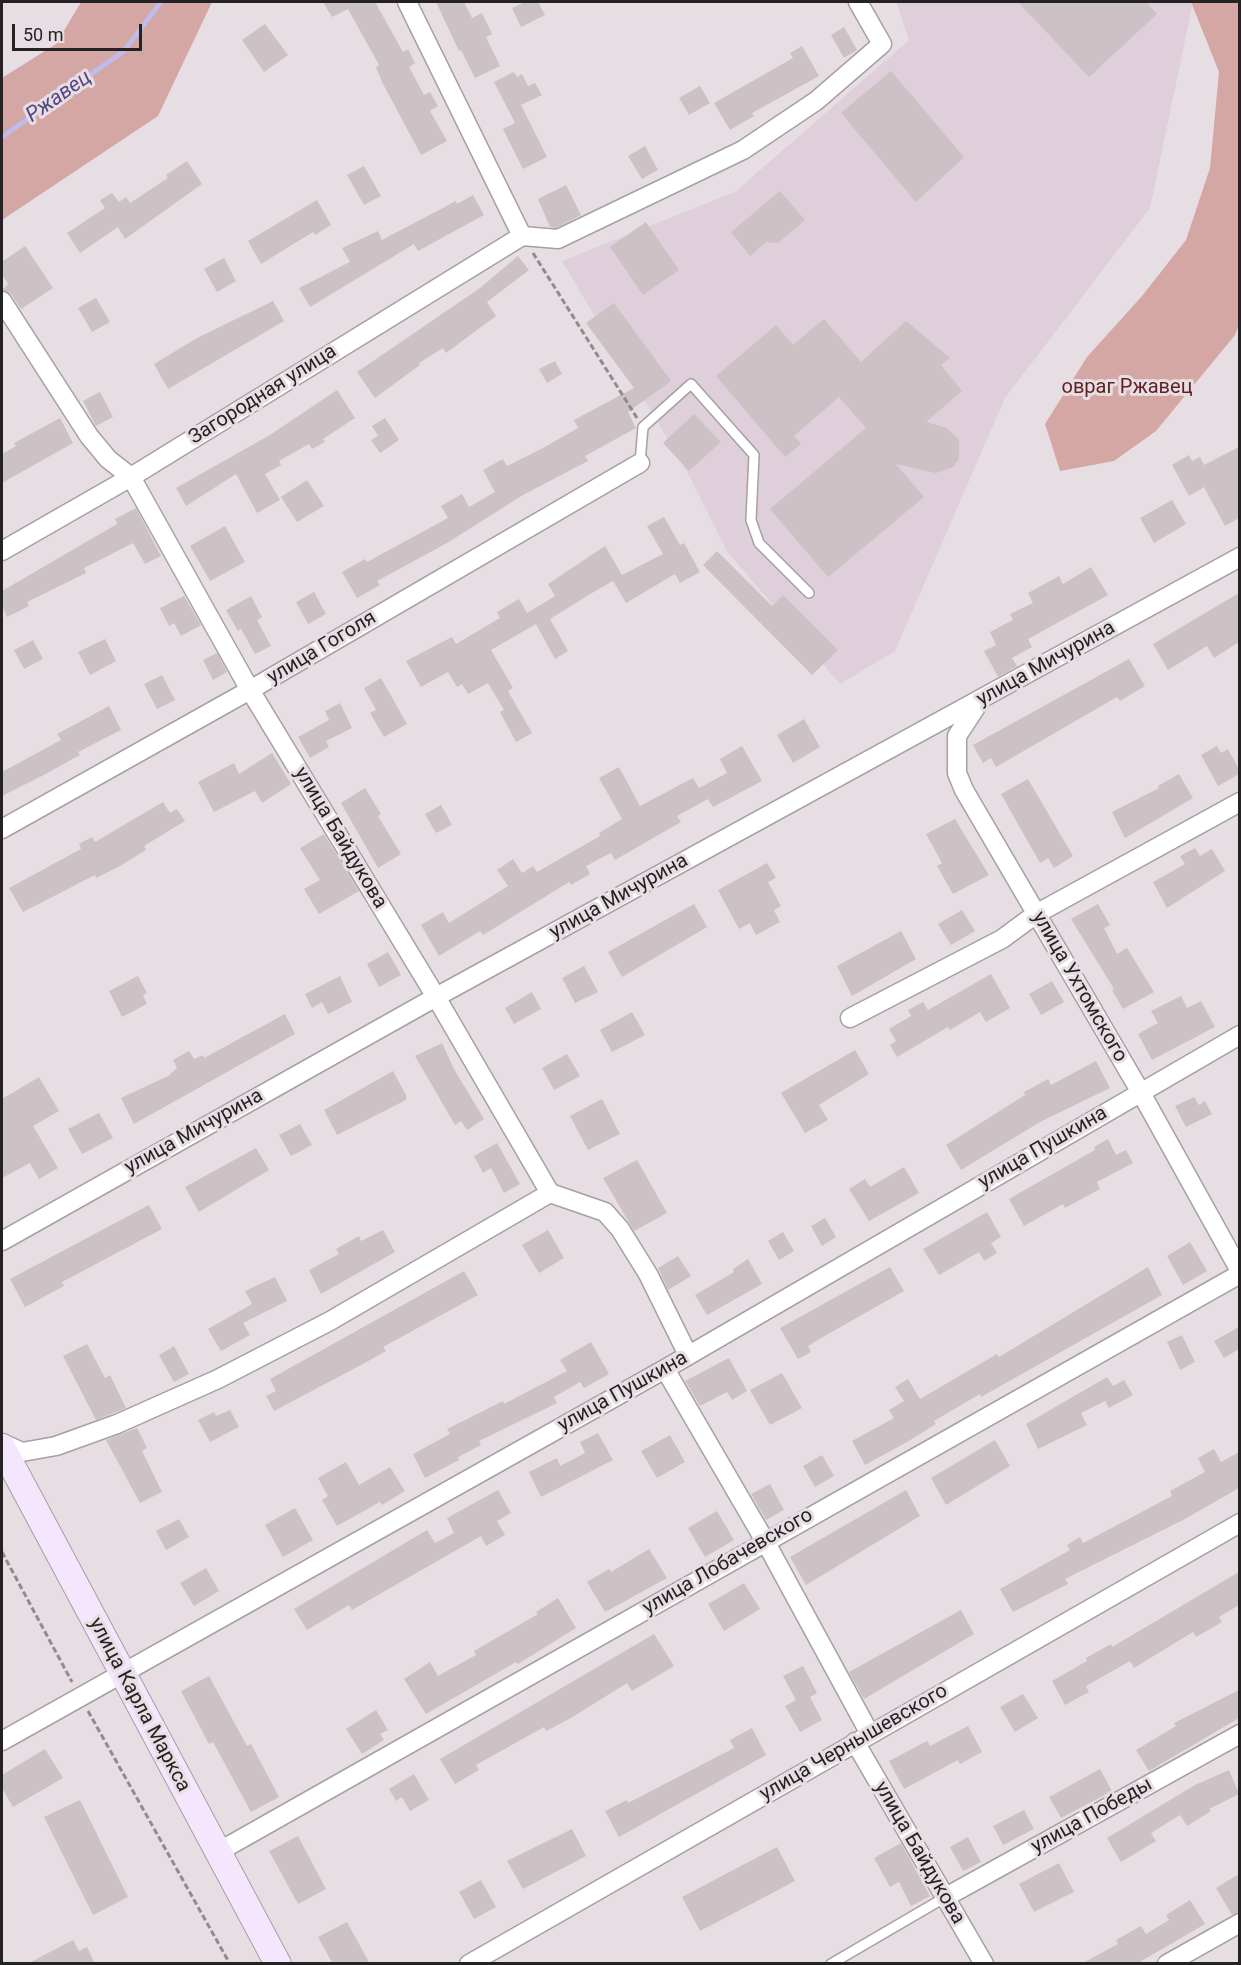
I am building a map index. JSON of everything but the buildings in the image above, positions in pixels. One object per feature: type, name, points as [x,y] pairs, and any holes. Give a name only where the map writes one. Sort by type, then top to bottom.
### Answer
[{"type":"main road","name":"улица Карла Маркса","points":[[2,1445],[278,1964]]},
{"type":"street","points":[[407,2],[522,236],[558,239],[743,150],[816,100],[882,44],[858,2]]},
{"type":"street","name":"Загородная улица","points":[[2,551],[131,477],[522,236]]},
{"type":"street","name":"улица Байдукова","points":[[2,302],[89,436],[108,459],[131,477],[250,690],[436,997],[550,1193]]},
{"type":"street","name":"улица Гоголя","points":[[2,829],[250,690],[640,463]]},
{"type":"street","name":"улица Мичурина","points":[[2,1240],[436,997],[981,701],[1239,557]]},
{"type":"street","name":"улица Ухтомского","points":[[981,701],[957,736],[955,755],[957,773],[964,790],[1140,1091],[1239,1272]]},
{"type":"street","points":[[850,1018],[1002,939],[1036,914],[1239,802]]},
{"type":"street","name":"улица Пушкина","points":[[2,1740],[665,1369],[1239,1035]]},
{"type":"street","points":[[2,1445],[22,1452],[56,1446],[117,1424],[218,1379],[330,1321],[550,1193],[605,1212],[620,1229],[648,1274],[688,1355]]},
{"type":"street","name":"улица Лобачевского","points":[[218,1852],[1239,1272]]},
{"type":"street","name":"улица Байдукова","points":[[665,1369],[765,1541],[944,1898],[984,1964]]},
{"type":"street","name":"улица Чернышевского","points":[[469,1964],[1239,1523]]},
{"type":"street","name":"улица Победы","points":[[944,1898],[1239,1734]]},
{"type":"street","points":[[1167,1964],[1239,1923]]},
{"type":"lane","points":[[640,463],[643,427],[691,384],[754,455],[751,520],[759,543],[809,593]]},
{"type":"lane","points":[[831,1964],[944,1898]]},
{"type":"path","points":[[522,236],[643,427]]},
{"type":"path","points":[[2,1552],[79,1696],[230,1964]]},
{"type":"shaded area","points":[[899,2],[1193,2],[1150,208],[1005,398],[895,651],[840,684],[727,551],[690,477],[562,261],[735,192],[909,40],[897,4]]},
{"type":"green space","points":[[81,2],[212,2],[158,116],[2,220],[2,78],[56,44]]},
{"type":"green space","name":"овраг Ржавец","points":[[1191,2],[1239,2],[1239,325],[1235,335],[1156,431],[1114,461],[1060,471],[1045,424],[1087,357],[1142,296],[1186,240],[1210,168],[1219,72]]},
{"type":"waterway","name":"Ржавец","points":[[2,137],[124,51],[161,2]]}]
